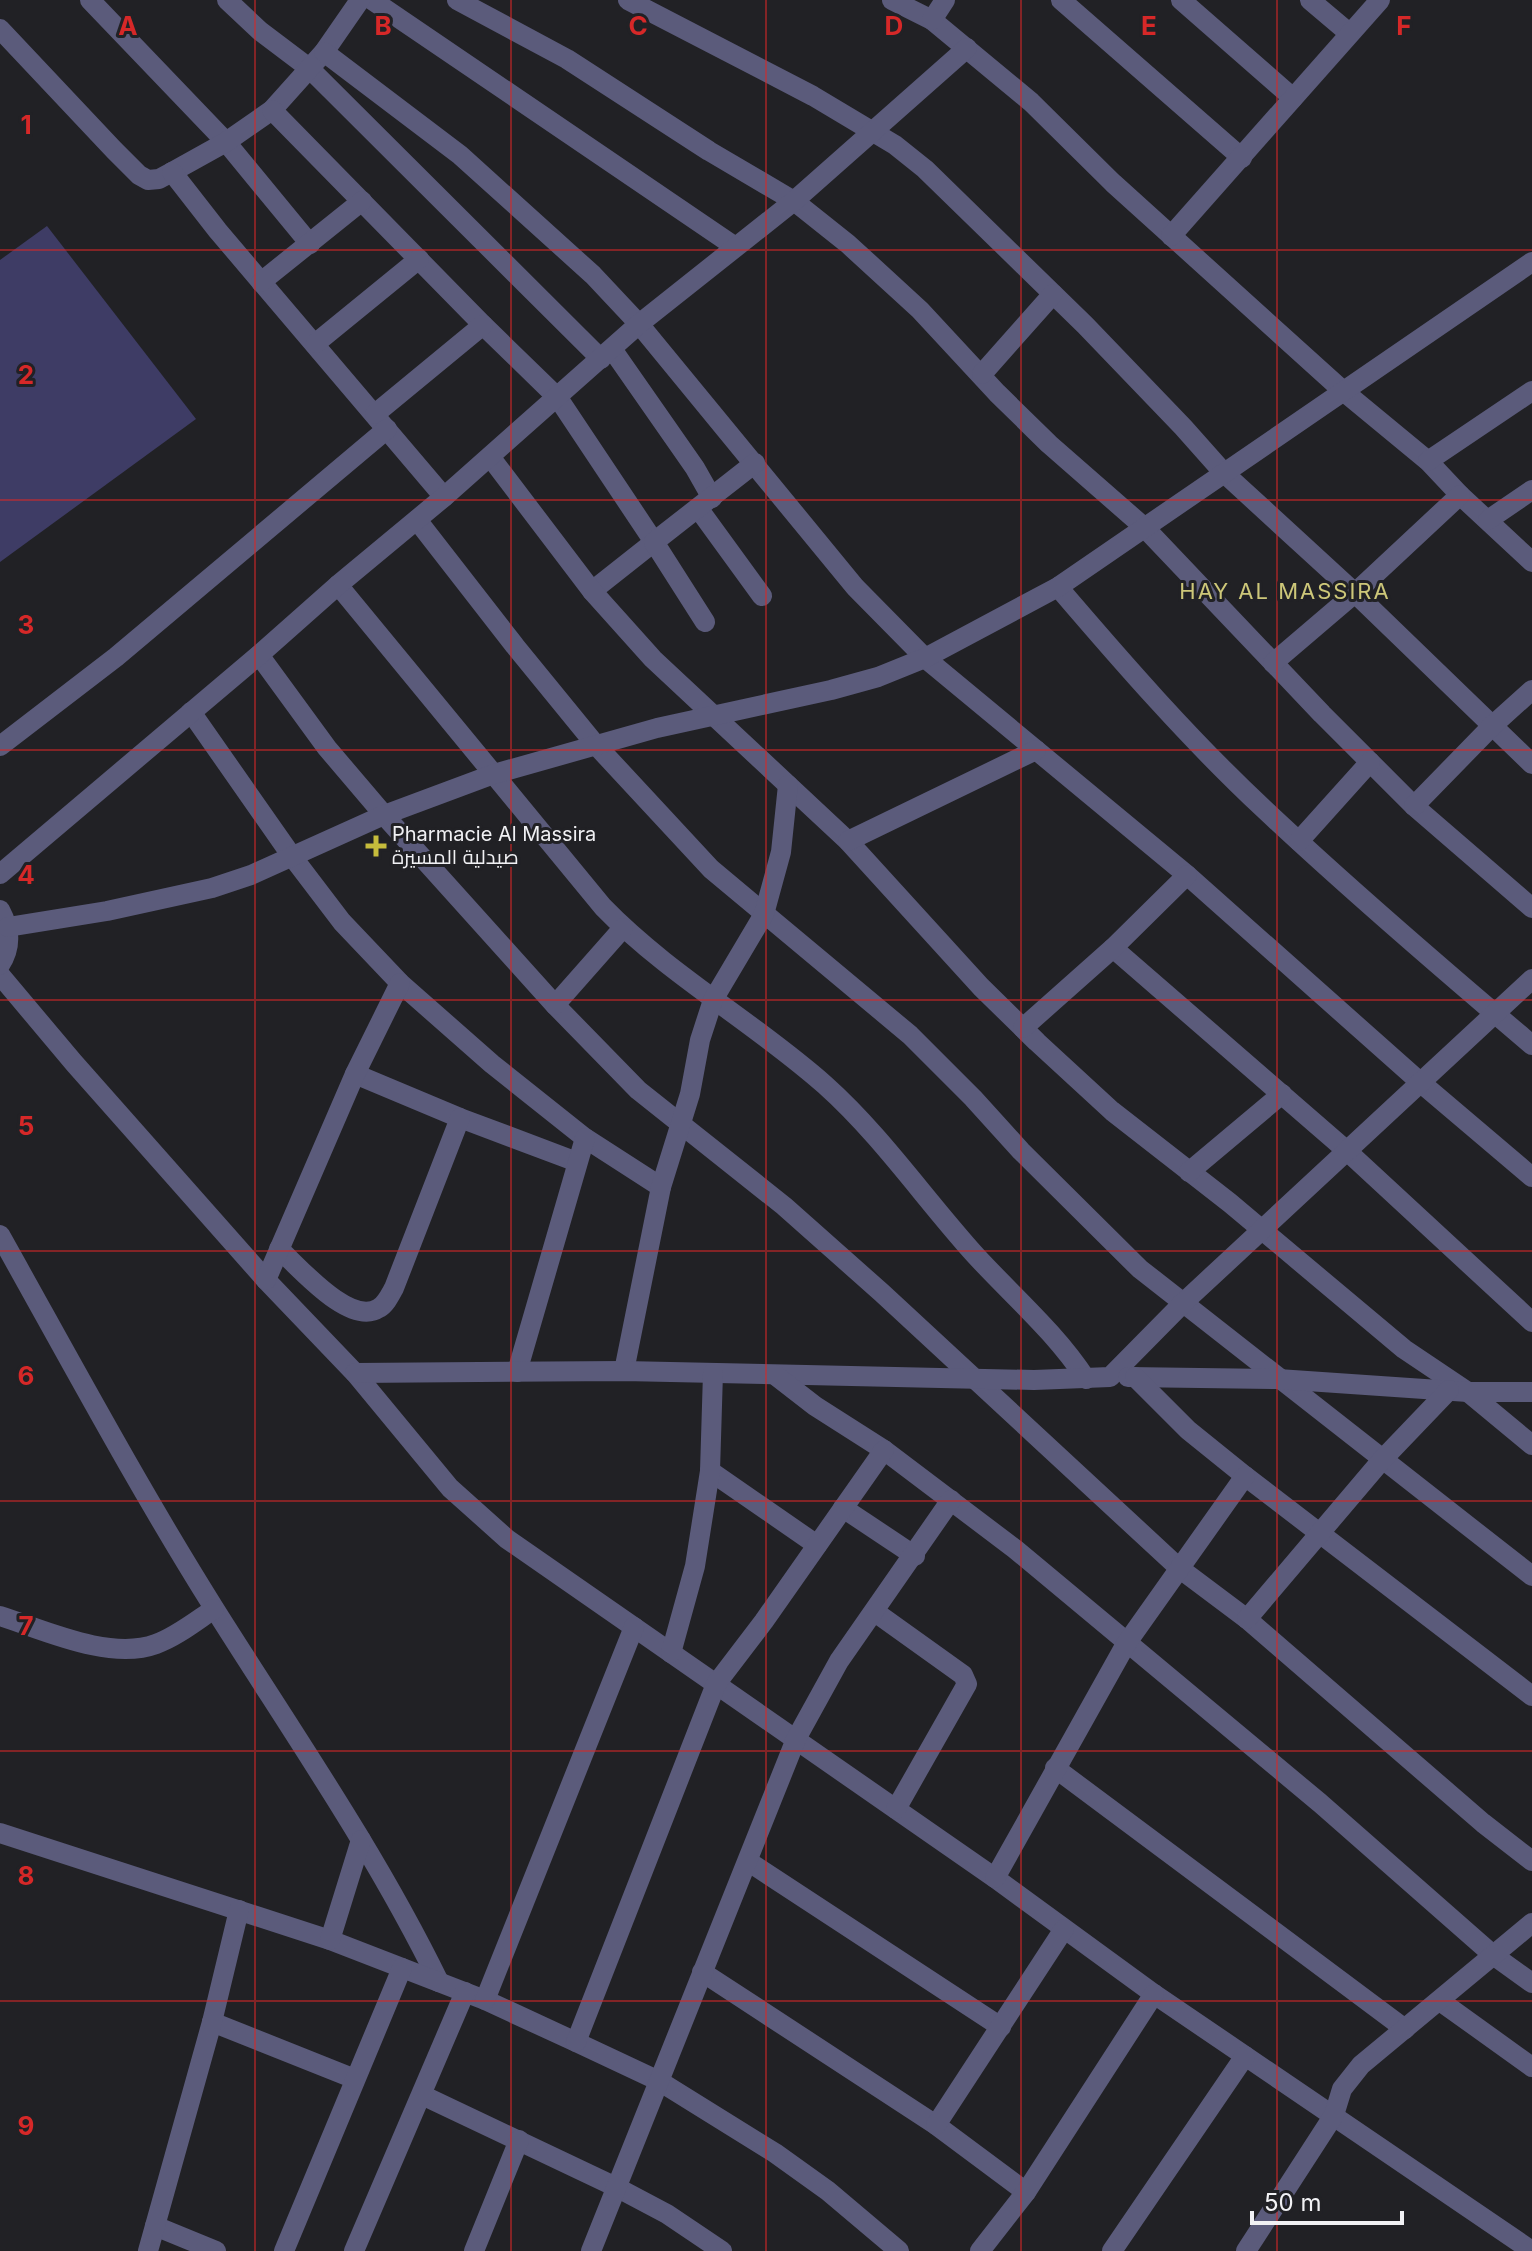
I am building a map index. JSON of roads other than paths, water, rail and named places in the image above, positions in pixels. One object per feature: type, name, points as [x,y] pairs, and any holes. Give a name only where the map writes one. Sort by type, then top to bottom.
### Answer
[{"type":"street","points":[[90,0],[226,142],[310,244]]},
{"type":"street","points":[[227,0],[260,31],[309,68],[607,354],[695,468],[705,503],[762,596]]},
{"type":"street","points":[[0,29],[139,175],[148,180],[159,179],[226,142],[272,110],[324,52],[360,0]]},
{"type":"street","points":[[372,0],[734,246]]},
{"type":"street","points":[[457,0],[567,59],[709,151],[794,201],[830,229],[920,310],[1049,444],[1145,528],[1414,806],[1532,908]]},
{"type":"street","points":[[628,0],[773,74],[872,132],[925,169],[1053,294],[1223,472],[1355,593],[1532,764]]},
{"type":"street","points":[[892,0],[932,20],[1031,102],[1171,236],[1342,390],[1428,461],[1532,562]]},
{"type":"street","points":[[932,20],[945,0]]},
{"type":"street","points":[[1061,0],[1242,158]]},
{"type":"street","points":[[1181,0],[1293,98]]},
{"type":"street","points":[[1310,0],[1349,33]]},
{"type":"street","points":[[1171,236],[1380,0]]},
{"type":"street","points":[[0,874],[491,458],[639,324],[794,201],[967,48]]},
{"type":"street","points":[[324,52],[460,155],[593,275],[639,324],[855,587],[925,658],[1187,875],[1532,1177]]},
{"type":"street","points":[[272,110],[558,398],[705,622]]},
{"type":"street","points":[[172,172],[444,497]]},
{"type":"street","points":[[261,282],[362,201]]},
{"type":"street","points":[[316,343],[419,259]]},
{"type":"street","points":[[0,965],[9,941],[4,919],[107,911],[198,892],[234,881],[384,815],[494,774],[595,744],[831,690],[878,677],[925,658],[1058,587],[1532,262]]},
{"type":"street","points":[[982,374],[1053,294]]},
{"type":"street","points":[[0,746],[116,657],[381,422],[483,325]]},
{"type":"street","points":[[1428,461],[1532,391]]},
{"type":"street","points":[[491,458],[592,591],[653,659],[848,841],[981,987],[1023,1028],[1112,1111],[1261,1229],[1404,1349],[1532,1445]]},
{"type":"street","points":[[592,591],[755,463]]},
{"type":"street","points":[[1488,520],[1532,490]]},
{"type":"street","points":[[1273,663],[1355,593],[1460,495]]},
{"type":"street","points":[[417,520],[595,744],[711,869],[910,1035],[1140,1269],[1381,1461],[1532,1576]]},
{"type":"street","points":[[338,585],[581,882],[623,928],[825,1085],[854,1114],[976,1256],[1057,1340],[1086,1379]]},
{"type":"street","points":[[1058,587],[1185,729],[1261,807],[1532,1045]]},
{"type":"street","points":[[259,655],[327,748],[384,815],[555,1005],[638,1090],[784,1206],[1179,1568],[1247,1619],[1483,1823],[1532,1861]]},
{"type":"street","points":[[1414,806],[1532,690]]},
{"type":"street","points":[[191,712],[342,922],[400,983],[492,1064],[585,1138],[661,1187]]},
{"type":"street","points":[[848,841],[1036,750]]},
{"type":"street","points":[[1299,841],[1370,762]]},
{"type":"street","points":[[624,1371],[661,1187],[690,1094],[700,1040],[713,1000],[764,914],[781,852],[788,785]]},
{"type":"street","points":[[1023,1028],[1113,948],[1187,875]]},
{"type":"street","points":[[555,1005],[623,928]]},
{"type":"street","points":[[1113,948],[1347,1151],[1532,1322]]},
{"type":"street","points":[[0,975],[266,1280],[355,1373],[450,1488],[478,1515],[507,1539],[995,1878],[1154,1994],[1532,2251]]},
{"type":"street","points":[[1110,1377],[1261,1229],[1532,979]]},
{"type":"street","points":[[266,1280],[355,1074],[400,983]]},
{"type":"street","points":[[355,1074],[577,1162]]},
{"type":"street","points":[[1189,1172],[1282,1094]]},
{"type":"street","points":[[279,1249],[345,1308],[364,1312],[380,1308],[394,1288],[460,1118]]},
{"type":"street","points":[[517,1372],[585,1138]]},
{"type":"street","points":[[0,1235],[152,1508],[316,1764],[407,1917],[439,1982]]},
{"type":"street","points":[[355,1373],[624,1371],[971,1378],[1278,1379],[1458,1391],[1532,1392]]},
{"type":"street","points":[[671,1653],[695,1566],[710,1471],[713,1373]]},
{"type":"street","points":[[775,1375],[815,1406],[884,1450],[1015,1549],[1308,1793],[1493,1955],[1532,1983]]},
{"type":"street","points":[[1135,1377],[1188,1430],[1245,1476],[1532,1696]]},
{"type":"street","points":[[1247,1619],[1381,1461],[1458,1391]]},
{"type":"street","points":[[576,2042],[716,1684],[884,1450]]},
{"type":"street","points":[[710,1471],[817,1545]]},
{"type":"street","points":[[995,1878],[1126,1644],[1245,1476]]},
{"type":"street","points":[[591,2251],[796,1739],[839,1661],[915,1556],[951,1500]]},
{"type":"street","points":[[843,1508],[915,1556]]},
{"type":"street","points":[[0,1616],[87,1644],[130,1648],[160,1643],[214,1609]]},
{"type":"street","points":[[875,1612],[963,1675],[967,1684],[896,1809]]},
{"type":"street","points":[[485,2000],[634,1627]]},
{"type":"street","points":[[1055,1768],[1405,2029]]},
{"type":"street","points":[[0,1833],[330,1940],[485,2000],[576,2042],[659,2081],[775,2153],[828,2191],[899,2251]]},
{"type":"street","points":[[330,1940],[361,1840]]},
{"type":"street","points":[[749,1862],[1001,2027]]},
{"type":"street","points":[[148,2251],[212,2022],[239,1910]]},
{"type":"street","points":[[1246,2251],[1334,2115],[1342,2089],[1350,2076],[1532,1923]]},
{"type":"street","points":[[936,2125],[1064,1929]]},
{"type":"street","points":[[284,2251],[402,1968]]},
{"type":"street","points":[[702,1972],[936,2125],[1026,2192]]},
{"type":"street","points":[[354,2251],[465,1992]]},
{"type":"street","points":[[980,2251],[1026,2192],[1154,1994]]},
{"type":"street","points":[[1440,2001],[1532,2067]]},
{"type":"street","points":[[212,2022],[355,2079]]},
{"type":"street","points":[[1112,2251],[1245,2056]]},
{"type":"street","points":[[422,2095],[616,2187],[667,2214],[722,2251]]},
{"type":"street","points":[[474,2251],[519,2140]]},
{"type":"street","points":[[155,2226],[216,2251]]},
{"type":"place","name":"Pharmacie Al Massira صيدلية المسيرة","points":[[376,846]]},
{"type":"district","name":"HAY AL MASSIRA","points":[[1285,591]]}]
